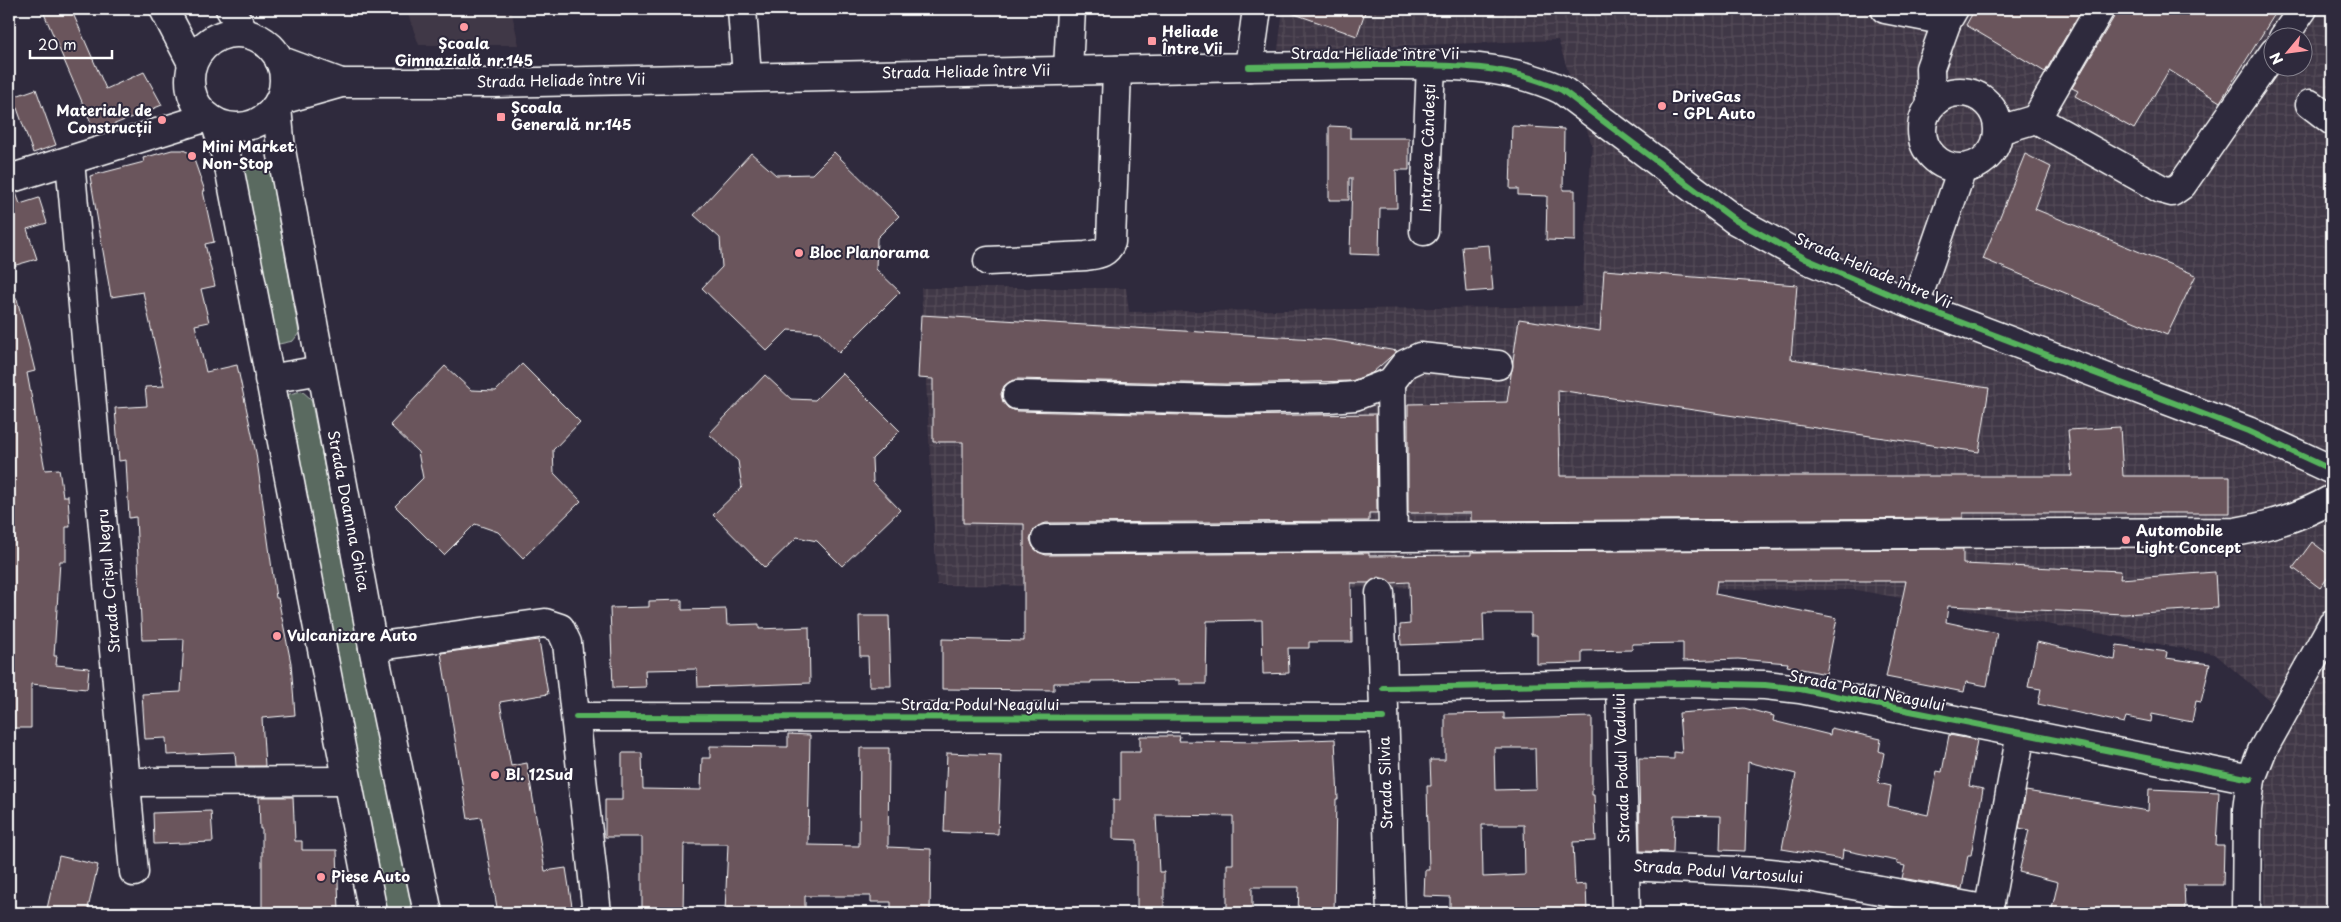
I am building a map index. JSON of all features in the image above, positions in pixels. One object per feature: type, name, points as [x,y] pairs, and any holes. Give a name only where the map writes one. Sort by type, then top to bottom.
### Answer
[{"type":"street","points":[[148,9],[168,17],[192,63]]},
{"type":"street","points":[[230,9],[244,32]]},
{"type":"street","points":[[742,9],[747,77]]},
{"type":"street","points":[[1068,70],[1071,9]]},
{"type":"street","points":[[1249,67],[1257,9]]},
{"type":"street","points":[[1885,9],[1950,15],[1930,68],[1931,103]]},
{"type":"street","points":[[1999,130],[2036,119],[2100,9]]},
{"type":"street","points":[[2290,28],[2303,9]]},
{"type":"street","points":[[244,32],[228,32],[212,38],[200,49],[192,63],[189,80],[193,97],[201,111],[212,120],[231,127],[248,126],[265,119],[279,104]]},
{"type":"street","name":"Strada Doamna Ghica","points":[[244,32],[266,42],[279,60],[283,72],[284,88],[279,104],[280,150],[373,647],[428,913]]},
{"type":"street","name":"Strada Heliade între Vii","points":[[279,60],[341,83]]},
{"type":"street","name":"Strada Heliade între Vii","points":[[279,104],[341,83],[496,83],[1068,70],[1431,65],[1508,71],[1537,78],[1562,90],[1735,220],[1806,259],[1915,306],[2248,431],[2332,470]]},
{"type":"street","name":"Intrarea Cândești","points":[[1424,231],[1431,65]]},
{"type":"street","points":[[2036,119],[2161,189],[2172,192],[2182,185],[2264,66]]},
{"type":"street","points":[[988,261],[1086,256],[1101,254],[1108,250],[1111,242],[1117,70]]},
{"type":"street","points":[[1959,91],[1974,94],[1987,102],[1996,115],[1999,130],[1996,145],[1988,156],[1977,164],[1962,168],[1947,166],[1934,159],[1924,146],[1921,131],[1923,116],[1931,103],[1944,94],[1959,91]]},
{"type":"street","points":[[2310,104],[2332,121]]},
{"type":"street","points":[[9,179],[212,120]]},
{"type":"street","points":[[212,120],[228,162],[373,913]]},
{"type":"street","name":"Strada Crișul Negru","points":[[70,161],[128,782],[134,872]]},
{"type":"street","points":[[1915,306],[1962,168]]},
{"type":"street","points":[[1016,395],[1226,400],[1329,398],[1355,396],[1391,382],[1404,364],[1420,357],[1498,366]]},
{"type":"street","points":[[269,379],[321,370]]},
{"type":"street","points":[[1391,382],[1393,537]]},
{"type":"street","points":[[1046,539],[2235,532],[2274,525],[2332,500]]},
{"type":"street","name":"Strada Silvia","points":[[1380,593],[1391,913]]},
{"type":"street","points":[[373,647],[545,623],[560,628],[567,643],[597,913]]},
{"type":"street","points":[[2246,913],[2247,827],[2252,779],[2262,751],[2332,625]]},
{"type":"street","name":"Strada Podul Vadului","points":[[1620,684],[1626,913]]},
{"type":"street","name":"Strada Podul Neagului","points":[[1383,688],[1732,684],[1800,689],[2252,779]]},
{"type":"street","name":"Strada Podul Neagului","points":[[576,717],[1384,718]]},
{"type":"street","points":[[1989,912],[2021,733]]},
{"type":"street","points":[[128,782],[347,781]]},
{"type":"street","name":"Strada Podul Vartosului","points":[[1625,866],[1760,872],[1809,877],[1989,912]]},
{"type":"shaded area","name":"Școala Gimnazială nr.145","points":[[406,9],[511,9],[519,45],[419,45]]},
{"type":"shaded area","points":[[1283,9],[2332,9],[2332,913],[2264,913],[2263,797],[2270,760],[2293,720],[2215,654],[1856,590],[937,585],[921,288],[1126,288],[1129,312],[1581,306],[1592,145],[1558,40],[1278,50]]},
{"type":"green space","points":[[262,164],[270,171],[299,333],[293,341],[279,344],[270,335],[242,176],[250,167]]},
{"type":"green space","points":[[302,391],[311,399],[413,913],[386,913],[285,404],[289,394]]},
{"type":"building","points":[[42,9],[71,9],[106,89],[144,72],[162,105],[95,132]]},
{"type":"building","points":[[1290,9],[1366,9],[1357,36],[1289,12]]},
{"type":"building","points":[[1975,9],[2082,9],[2045,72],[1966,25]]},
{"type":"building","points":[[2116,9],[2278,9],[2266,28],[2264,28],[2264,31],[2220,102],[2169,70],[2134,129],[2075,96],[2078,91],[2072,88],[2114,17]]},
{"type":"building","points":[[36,89],[56,145],[33,153],[13,97]]},
{"type":"building","points":[[1329,126],[1350,127],[1350,138],[1409,138],[1409,170],[1396,170],[1397,208],[1380,208],[1379,255],[1350,254],[1352,178],[1349,178],[1349,200],[1329,200]]},
{"type":"building","points":[[1512,126],[1564,129],[1563,190],[1575,190],[1575,241],[1546,240],[1547,196],[1518,195],[1518,189],[1510,189]]},
{"type":"building","points":[[172,150],[183,150],[192,154],[205,191],[203,191],[214,242],[205,244],[215,286],[201,289],[209,322],[195,325],[206,372],[237,365],[256,453],[276,598],[278,598],[291,663],[295,715],[262,718],[265,766],[236,766],[235,752],[167,755],[166,738],[145,739],[142,694],[181,692],[184,639],[142,640],[136,517],[129,518],[126,460],[119,461],[115,408],[147,406],[145,387],[164,386],[143,292],[111,297],[90,176],[144,162],[143,158]]},
{"type":"building","name":"Bloc Planorama","points":[[834,152],[899,216],[877,238],[876,269],[900,292],[839,353],[819,332],[788,330],[767,351],[702,288],[722,267],[720,238],[694,215],[751,153],[776,175],[812,174]]},
{"type":"building","points":[[2025,154],[2051,167],[2035,209],[2196,275],[2167,335],[1983,259]]},
{"type":"building","points":[[16,193],[20,204],[39,198],[47,223],[27,229],[37,259],[9,267],[9,194]]},
{"type":"building","points":[[1489,245],[1493,290],[1466,292],[1462,247]]},
{"type":"building","points":[[1604,270],[1797,285],[1791,359],[1989,388],[1979,452],[1558,390],[1560,476],[2072,476],[2068,430],[2120,427],[2123,476],[2230,476],[2230,513],[1963,513],[1963,518],[1471,521],[1471,513],[1408,513],[1408,404],[1507,402],[1519,319],[1600,331]]},
{"type":"building","points":[[17,299],[35,371],[27,373],[45,470],[59,469],[63,496],[68,496],[70,527],[66,527],[66,561],[60,561],[54,656],[57,656],[56,665],[89,668],[87,689],[31,684],[31,728],[9,728],[9,652],[15,592],[10,592],[9,586],[9,300]]},
{"type":"building","points":[[921,315],[1331,340],[1397,351],[1372,373],[1352,381],[1226,384],[1017,379],[1009,382],[1004,386],[1001,394],[1003,402],[1008,408],[1017,411],[1226,416],[1376,414],[1377,513],[1369,513],[1369,521],[1046,523],[1038,526],[1033,531],[1030,539],[1033,547],[1038,552],[1046,555],[1369,553],[1369,556],[1471,555],[1471,552],[1963,549],[1963,564],[2121,571],[2120,579],[2215,572],[2217,608],[2125,614],[1948,606],[1946,622],[1997,633],[1987,686],[1966,682],[1964,692],[1886,677],[1906,581],[1717,581],[1715,594],[1837,618],[1826,674],[1787,666],[1788,663],[1738,659],[1683,661],[1683,643],[1632,644],[1632,650],[1582,651],[1582,663],[1537,664],[1537,635],[1531,635],[1531,613],[1483,613],[1484,642],[1401,645],[1400,625],[1410,624],[1409,582],[1391,583],[1379,577],[1369,583],[1351,583],[1352,642],[1309,642],[1309,648],[1288,648],[1289,673],[1263,674],[1262,620],[1207,621],[1206,684],[1179,684],[1179,680],[1091,681],[1091,683],[1054,683],[1054,690],[942,689],[942,639],[1024,641],[1024,524],[963,523],[963,442],[933,442],[933,379],[918,378]]},
{"type":"building","points":[[522,364],[580,422],[553,450],[554,473],[581,501],[523,558],[498,532],[475,524],[444,555],[395,506],[423,478],[418,452],[390,425],[445,366],[471,390],[496,391]]},
{"type":"building","points":[[842,373],[900,431],[872,459],[873,482],[900,510],[842,566],[817,541],[797,537],[765,568],[713,515],[742,487],[738,461],[709,434],[765,375],[791,399],[815,400]]},
{"type":"building","points":[[2312,542],[2332,557],[2332,572],[2320,588],[2293,568]]},
{"type":"building","points":[[682,600],[682,610],[726,609],[727,625],[759,624],[759,629],[809,627],[810,683],[698,687],[697,669],[645,670],[646,687],[613,688],[610,608],[649,607],[649,601]]},
{"type":"building","points":[[859,616],[889,616],[891,686],[869,686],[868,656],[860,656]]},
{"type":"building","name":"Bl. 12Sud","points":[[539,640],[548,694],[500,702],[511,766],[527,763],[545,871],[566,868],[573,913],[498,913],[481,817],[468,819],[441,653]]},
{"type":"building","points":[[2037,642],[2115,660],[2117,645],[2167,652],[2166,658],[2210,664],[2201,702],[2196,701],[2192,722],[2152,714],[2151,722],[2126,717],[2124,723],[2038,704],[2041,689],[2028,687]]},
{"type":"building","points":[[1744,708],[1774,716],[1773,721],[1830,735],[1831,728],[1881,739],[1879,751],[1884,753],[1878,783],[1891,786],[1888,806],[1928,815],[1937,771],[1942,772],[1949,735],[1977,740],[1969,786],[1983,789],[1971,855],[1968,855],[1962,889],[1902,878],[1905,866],[1897,864],[1897,861],[1843,850],[1842,859],[1782,849],[1796,774],[1748,762],[1745,851],[1720,850],[1721,816],[1674,815],[1673,852],[1640,851],[1639,758],[1674,759],[1674,752],[1682,753],[1679,713]]},
{"type":"building","points":[[1504,713],[1504,719],[1592,717],[1592,795],[1594,795],[1596,841],[1573,842],[1575,885],[1586,884],[1587,913],[1450,913],[1450,897],[1424,896],[1425,870],[1429,870],[1427,786],[1431,786],[1430,760],[1445,760],[1445,714]],"holes":[[[1494,748],[1535,748],[1536,789],[1495,790]],[[1482,825],[1524,825],[1525,875],[1483,877]]]},
{"type":"building","points":[[788,734],[810,735],[808,845],[859,846],[860,748],[889,748],[888,847],[931,849],[930,913],[891,913],[891,902],[871,902],[871,896],[805,896],[805,913],[725,912],[728,844],[684,844],[683,913],[642,913],[642,837],[605,837],[605,800],[622,800],[622,753],[642,753],[643,789],[701,790],[702,758],[710,758],[710,746],[788,747]]},
{"type":"building","points":[[1140,736],[1180,736],[1179,741],[1262,742],[1335,739],[1338,799],[1336,799],[1334,913],[1298,913],[1299,887],[1252,887],[1252,913],[1227,913],[1227,864],[1233,864],[1233,816],[1156,815],[1159,872],[1164,872],[1164,913],[1137,913],[1137,840],[1113,839],[1113,800],[1120,800],[1120,752],[1140,752]]},
{"type":"building","points":[[947,753],[1001,755],[998,834],[944,832]]},
{"type":"building","points":[[2149,789],[2219,792],[2216,846],[2224,846],[2223,885],[2184,885],[2185,909],[2153,909],[2153,913],[2051,913],[2058,882],[2019,872],[2029,830],[2019,828],[2026,791],[2148,811]]},
{"type":"building","points":[[259,797],[293,797],[295,841],[302,841],[302,850],[337,850],[339,912],[262,912],[262,829],[260,829]]},
{"type":"building","points":[[211,811],[213,842],[154,844],[153,813]]},
{"type":"building","points":[[59,856],[98,865],[87,913],[46,913]]},
{"type":"cycle path","points":[[1249,67],[1375,65],[1470,67],[1517,74],[1540,81],[1562,90],[1735,220],[1806,259],[1915,305],[2248,431],[2332,470]]},
{"type":"cycle path","points":[[1383,688],[1685,683],[1765,685],[1800,689],[2251,779]]},
{"type":"cycle path","points":[[576,717],[1383,718]]},
{"type":"place","name":"Școala Gimnazială nr.145","points":[[464,27]]},
{"type":"place","name":"Heliade Între Vii","points":[[1152,41]]},
{"type":"place","name":"DriveGas - GPL Auto","points":[[1662,106]]},
{"type":"place","name":"Școala Generală nr.145","points":[[501,117]]},
{"type":"place","name":"Materiale de Construcții","points":[[162,120]]},
{"type":"place","name":"Mini Market Non-Stop","points":[[192,156]]},
{"type":"place","name":"Bloc Planorama","points":[[799,253]]},
{"type":"place","name":"Automobile Light Concept","points":[[2126,540]]},
{"type":"place","name":"Vulcanizare Auto","points":[[277,636]]},
{"type":"place","name":"Bl. 12Sud","points":[[495,775]]},
{"type":"place","name":"Piese Auto","points":[[321,877]]}]
